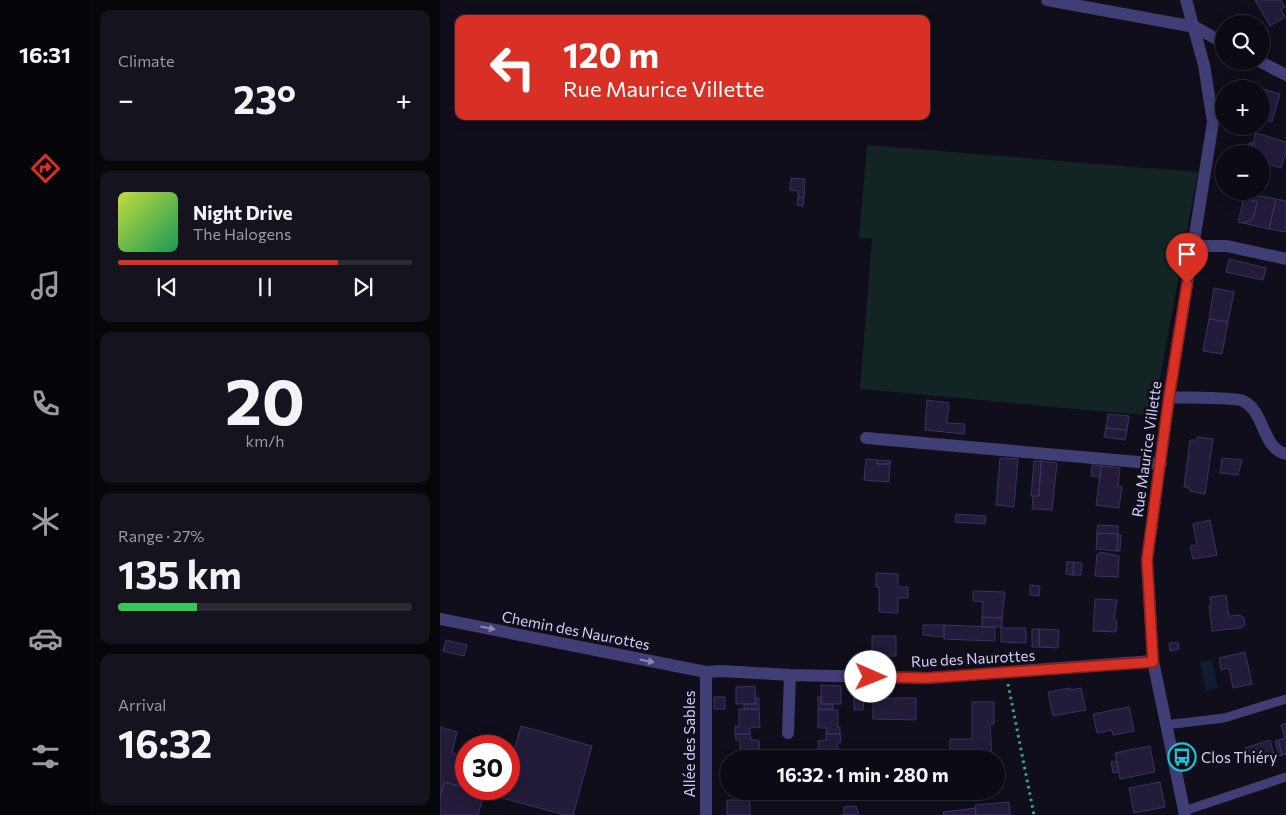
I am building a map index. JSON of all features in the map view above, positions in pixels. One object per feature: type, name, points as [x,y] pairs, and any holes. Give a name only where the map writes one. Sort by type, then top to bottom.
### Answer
[{"type":"street","points":[[1047,0],[1195,27],[1215,37]]},
{"type":"street","name":"Rue Maurice Villette","points":[[1185,813],[1153,662],[1147,560],[1169,397],[1213,122],[1195,27],[1186,0]]},
{"type":"street","points":[[1270,67],[1286,75]]},
{"type":"street","points":[[1193,246],[1226,246],[1286,259]]},
{"type":"street","points":[[1169,397],[1243,401],[1258,414],[1271,443],[1280,452],[1286,454]]},
{"type":"street","points":[[866,438],[1161,464]]},
{"type":"street","name":"Chemin des Naurottes","points":[[440,619],[706,672]]},
{"type":"street","name":"Rue des Naurottes","points":[[706,672],[928,678],[1006,674],[1153,662]]},
{"type":"street","name":"Allée des Sables","points":[[706,672],[706,815]]},
{"type":"street","points":[[788,733],[790,675]]},
{"type":"lane","points":[[1165,724],[1224,718],[1286,699]]},
{"type":"lane","points":[[1185,813],[1286,777]]},
{"type":"path","points":[[1006,674],[1034,815]]},
{"type":"shaded area","points":[[867,145],[1198,172],[1153,416],[860,389],[872,239],[859,238]]},
{"type":"water","points":[[1212,660],[1218,688],[1206,691],[1200,662]]},
{"type":"building","points":[[1255,0],[1281,0],[1285,7],[1281,9],[1285,17],[1270,26],[1270,15],[1264,15]]},
{"type":"building","points":[[1270,91],[1280,94],[1272,122],[1270,121]]},
{"type":"building","points":[[1255,135],[1263,135],[1286,142],[1286,152],[1281,168],[1270,165],[1270,145],[1252,145]]},
{"type":"building","points":[[791,178],[805,179],[804,198],[798,197],[798,191],[790,190]]},
{"type":"building","points":[[798,197],[804,198],[803,206],[797,205]]},
{"type":"building","points":[[1276,199],[1269,229],[1243,223],[1253,219],[1257,202],[1250,200]]},
{"type":"building","points":[[1276,199],[1286,201],[1286,232],[1269,229]]},
{"type":"building","points":[[1244,200],[1257,202],[1253,219],[1243,223],[1238,222]]},
{"type":"building","points":[[1229,259],[1266,268],[1263,280],[1226,272]]},
{"type":"building","points":[[1214,288],[1234,292],[1228,322],[1209,319]]},
{"type":"building","points":[[1209,319],[1228,322],[1222,354],[1203,351]]},
{"type":"building","points":[[927,400],[949,403],[947,423],[965,424],[964,434],[925,430]]},
{"type":"building","points":[[1108,414],[1129,416],[1127,430],[1106,428]]},
{"type":"building","points":[[1106,428],[1127,430],[1125,440],[1104,437]]},
{"type":"building","points":[[1197,437],[1213,439],[1205,494],[1190,491],[1190,488],[1184,487],[1190,440],[1197,440]]},
{"type":"building","points":[[1000,458],[1018,459],[1014,507],[996,505]]},
{"type":"building","points":[[1222,458],[1242,460],[1238,475],[1220,473]]},
{"type":"building","points":[[866,459],[878,460],[877,464],[890,464],[889,482],[864,480]]},
{"type":"building","points":[[878,460],[891,461],[890,464],[877,464]]},
{"type":"building","points":[[1034,461],[1041,461],[1039,496],[1031,496]]},
{"type":"building","points":[[1041,461],[1057,463],[1052,510],[1032,509],[1033,496],[1039,496]]},
{"type":"building","points":[[1092,465],[1101,466],[1100,477],[1091,476]]},
{"type":"building","points":[[1101,466],[1120,468],[1118,486],[1122,487],[1119,508],[1096,505]]},
{"type":"building","points":[[956,514],[986,516],[985,524],[955,522]]},
{"type":"building","points":[[1210,520],[1217,555],[1193,559],[1190,546],[1197,545],[1193,524]]},
{"type":"building","points":[[1098,525],[1118,526],[1118,534],[1097,533]]},
{"type":"building","points":[[1097,533],[1118,534],[1117,551],[1096,549]]},
{"type":"building","points":[[1118,535],[1121,535],[1120,551],[1117,551]]},
{"type":"building","points":[[1100,552],[1119,556],[1118,577],[1095,576],[1097,554],[1100,554]]},
{"type":"building","points":[[1067,562],[1074,562],[1073,575],[1066,574]]},
{"type":"building","points":[[1074,562],[1082,563],[1081,575],[1073,575]]},
{"type":"building","points":[[876,573],[898,574],[898,587],[908,587],[908,598],[898,598],[898,613],[879,612],[879,587],[876,587]]},
{"type":"building","points":[[1030,585],[1040,586],[1039,596],[1030,595]]},
{"type":"building","points":[[973,591],[1005,592],[1002,618],[982,617],[983,602],[973,601]]},
{"type":"building","points":[[1226,595],[1229,616],[1240,615],[1244,618],[1245,625],[1241,628],[1212,631],[1209,606],[1211,606],[1210,597]]},
{"type":"building","points":[[1095,599],[1117,600],[1114,620],[1117,620],[1116,632],[1093,631]]},
{"type":"building","points":[[982,617],[1002,618],[1002,627],[982,627]]},
{"type":"building","points":[[923,625],[944,625],[944,637],[923,635]]},
{"type":"building","points":[[944,625],[995,627],[995,641],[944,639]]},
{"type":"building","points":[[1001,628],[1026,628],[1026,643],[1001,642]]},
{"type":"building","points":[[1032,629],[1039,629],[1039,647],[1032,647]]},
{"type":"building","points":[[1039,629],[1059,630],[1058,648],[1039,647]]},
{"type":"building","points":[[872,636],[896,636],[896,656],[872,656]]},
{"type":"building","points":[[446,640],[467,645],[464,656],[443,651]]},
{"type":"building","points":[[1178,642],[1179,649],[1170,651],[1169,643]]},
{"type":"building","points":[[1245,652],[1252,684],[1233,688],[1229,668],[1221,670],[1219,658]]},
{"type":"building","points":[[821,685],[841,686],[841,704],[821,704]]},
{"type":"building","points":[[755,686],[756,704],[736,704],[736,687]]},
{"type":"building","points":[[854,687],[863,687],[864,697],[854,698]]},
{"type":"building","points":[[1070,688],[1070,690],[1081,688],[1086,710],[1053,716],[1048,692]]},
{"type":"building","points":[[714,697],[725,697],[725,709],[714,709]]},
{"type":"building","points":[[818,697],[822,697],[821,704],[833,704],[833,709],[818,709]]},
{"type":"building","points":[[864,697],[863,710],[854,710],[854,698]]},
{"type":"building","points":[[755,698],[759,698],[759,709],[744,709],[744,704],[756,704]]},
{"type":"building","points":[[880,698],[916,698],[916,720],[873,719],[873,700]]},
{"type":"building","points":[[972,702],[994,702],[994,724],[990,724],[991,750],[950,750],[950,739],[972,739]]},
{"type":"building","points":[[1129,707],[1134,731],[1113,735],[1112,730],[1097,733],[1093,714]]},
{"type":"building","points":[[739,709],[759,709],[760,727],[750,728],[750,734],[735,734],[735,726],[739,726]]},
{"type":"building","points":[[818,709],[838,710],[840,734],[826,734],[826,728],[818,728]]},
{"type":"building","points":[[1286,723],[1286,754],[1282,755],[1278,740],[1285,738],[1281,725]]},
{"type":"building","points":[[521,726],[592,746],[573,815],[565,815],[510,800],[520,800],[520,735],[518,735]]},
{"type":"building","points":[[440,727],[457,732],[452,753],[455,754],[455,785],[444,782],[440,797]]},
{"type":"building","points":[[735,734],[750,734],[751,740],[759,740],[760,750],[740,750],[740,740],[736,740]]},
{"type":"building","points":[[826,734],[840,734],[841,742],[838,742],[838,750],[818,750],[818,741],[826,740]]},
{"type":"building","points":[[1270,740],[1274,754],[1249,762],[1245,748]]},
{"type":"building","points":[[1278,740],[1282,755],[1279,756],[1275,741]]},
{"type":"building","points":[[1150,746],[1155,772],[1120,779],[1115,753]]},
{"type":"building","points":[[1117,761],[1119,772],[1113,773],[1111,762]]},
{"type":"building","points":[[444,782],[455,785],[455,800],[482,800],[478,815],[440,815],[440,797]]},
{"type":"building","points":[[1160,782],[1165,807],[1134,813],[1129,788]]},
{"type":"building","points":[[727,800],[750,800],[750,815],[727,815]]},
{"type":"building","points":[[1009,802],[1010,815],[976,815],[975,805]]},
{"type":"building","points":[[856,806],[859,814],[843,815],[844,807]]},
{"type":"building","points":[[975,808],[976,815],[944,815],[943,812]]},
{"type":"place","name":"Clos Thiéry","points":[[1182,757]]},
{"type":"route","points":[[871,677],[928,678],[1006,674],[1079,666],[1153,662],[1148,610],[1147,560],[1169,397],[1187,284]]}]
